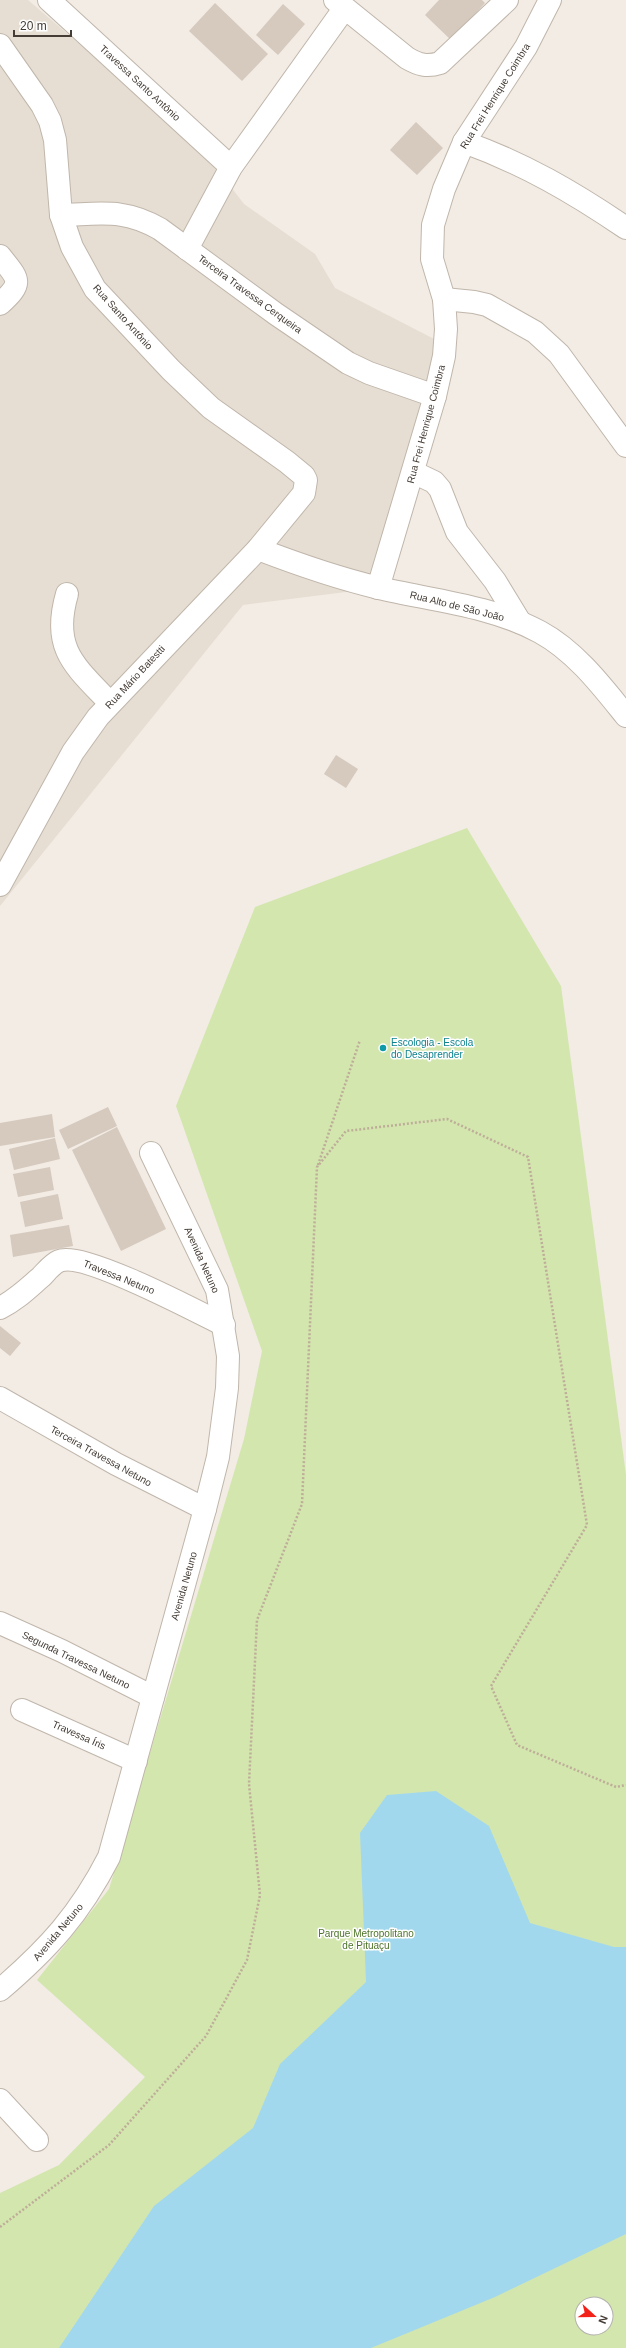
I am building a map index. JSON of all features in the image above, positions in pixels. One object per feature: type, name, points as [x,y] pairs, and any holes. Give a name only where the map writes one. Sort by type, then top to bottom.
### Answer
[{"type":"street","name":"Travessa Santo Antônio","points":[[49,0],[231,167]]},
{"type":"street","points":[[187,249],[231,167],[339,4],[408,58],[421,65],[431,66],[440,63],[507,0]]},
{"type":"street","name":"Rua Frei Henrique Coimbra","points":[[378,588],[435,396],[446,336],[444,299],[432,258],[433,225],[444,189],[464,142],[526,47],[550,0]]},
{"type":"street","name":"Rua Santo Antônio","points":[[0,45],[42,105],[50,121],[55,140],[61,215],[72,247],[95,289],[171,370],[211,408],[304,476],[306,486],[304,493]]},
{"type":"street","points":[[464,142],[496,154],[552,180],[626,228]]},
{"type":"street","name":"Terceira Travessa Cerqueira","points":[[61,215],[127,214],[142,219],[160,229],[348,362],[369,373],[435,396]]},
{"type":"street","points":[[0,256],[10,269],[17,284],[16,288],[0,304]]},
{"type":"street","points":[[444,299],[487,305],[535,332],[559,354],[626,446]]},
{"type":"street","points":[[413,472],[434,482],[440,489],[457,532],[495,581],[520,622]]},
{"type":"street","name":"Rua Mário Batestti","points":[[0,885],[73,752],[110,703],[258,549],[304,493]]},
{"type":"street","name":"Rua Alto de São João","points":[[258,549],[313,570],[378,588],[478,610],[520,622],[555,641],[568,652],[600,685],[626,716]]},
{"type":"street","points":[[67,594],[61,615],[61,630],[65,648],[76,667],[110,703]]},
{"type":"street","name":"Avenida Netuno","points":[[0,1990],[33,1962],[82,1906],[109,1857],[218,1457],[225,1412],[228,1356],[217,1290],[151,1153]]},
{"type":"street","name":"Travessa Netuno","points":[[0,1308],[15,1300],[60,1261],[71,1259],[109,1272],[167,1296],[224,1326]]},
{"type":"street","name":"Terceira Travessa Netuno","points":[[0,1398],[116,1464],[205,1509]]},
{"type":"street","name":"Segunda Travessa Netuno","points":[[0,1623],[62,1651],[152,1698]]},
{"type":"street","name":"Travessa Íris","points":[[22,1710],[136,1761]]},
{"type":"street","points":[[0,2100],[37,2140]]},
{"type":"path","points":[[0,2227],[109,2145],[206,2036],[247,1960],[260,1895],[249,1784],[258,1620],[302,1504],[317,1167],[360,1040]]},
{"type":"path","points":[[317,1167],[346,1131],[447,1119],[528,1157],[587,1525],[491,1686],[517,1745],[616,1787],[626,1785]]},
{"type":"shaded area","points":[[0,0],[28,0],[201,148],[244,204],[315,254],[335,288],[438,341],[378,588],[243,605],[0,906]]},
{"type":"green space","name":"Parque Metropolitano de Pituaçu","points":[[467,828],[561,986],[626,1475],[626,2348],[0,2348],[0,2193],[59,2165],[145,2077],[37,1980],[109,1889],[244,1439],[262,1351],[176,1106],[255,907]]},
{"type":"water","points":[[436,1791],[489,1826],[530,1923],[614,1947],[626,1947],[626,2234],[495,2297],[371,2348],[59,2348],[154,2206],[253,2128],[280,2064],[366,1982],[360,1833],[387,1795]]},
{"type":"building","points":[[439,0],[482,0],[485,3],[451,40],[425,15]]},
{"type":"building","points":[[215,3],[268,54],[242,81],[189,31]]},
{"type":"building","points":[[283,4],[305,24],[278,55],[256,35]]},
{"type":"building","points":[[416,122],[443,148],[417,175],[390,150]]},
{"type":"building","points":[[336,755],[358,769],[346,788],[324,774]]},
{"type":"building","points":[[108,1107],[117,1126],[68,1149],[59,1130]]},
{"type":"building","points":[[52,1114],[55,1137],[0,1146],[0,1123]]},
{"type":"building","points":[[117,1127],[166,1229],[121,1251],[72,1150]]},
{"type":"building","points":[[55,1138],[60,1159],[14,1170],[9,1149]]},
{"type":"building","points":[[50,1167],[54,1190],[18,1197],[13,1174]]},
{"type":"building","points":[[58,1194],[63,1219],[25,1227],[20,1202]]},
{"type":"building","points":[[69,1225],[73,1246],[13,1257],[10,1235]]},
{"type":"building","points":[[0,1326],[21,1343],[10,1356],[0,1348]]},
{"type":"place","name":"Escologia - Escola do Desaprender","points":[[383,1048]]}]
